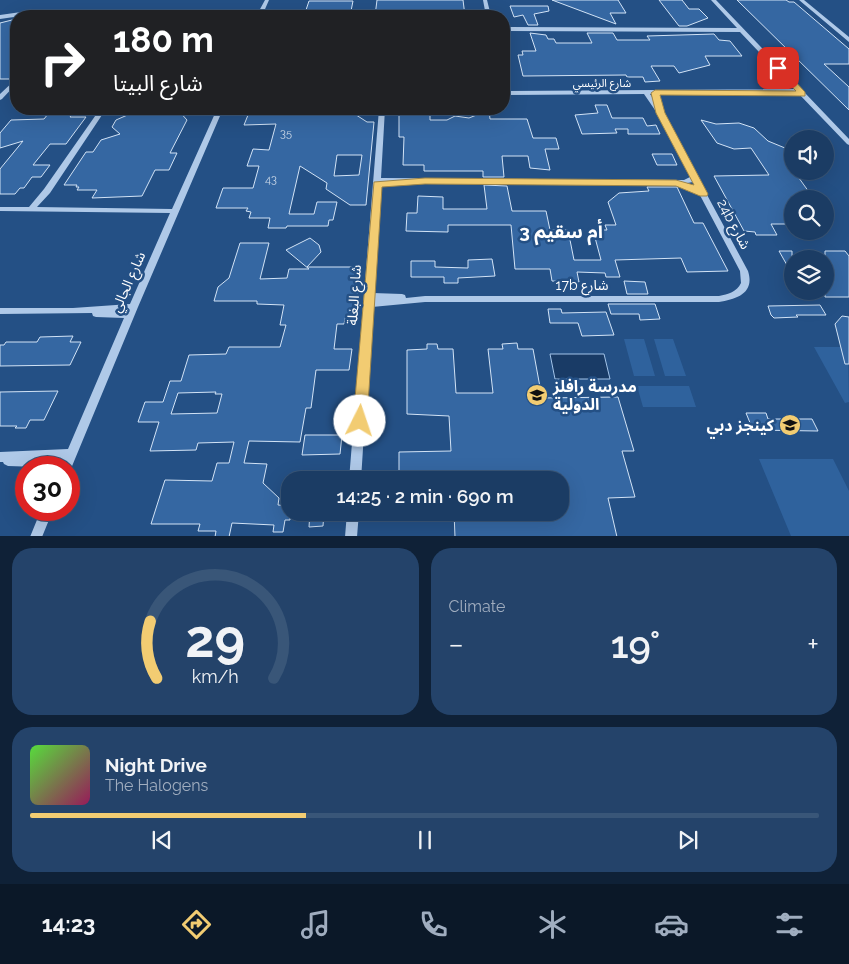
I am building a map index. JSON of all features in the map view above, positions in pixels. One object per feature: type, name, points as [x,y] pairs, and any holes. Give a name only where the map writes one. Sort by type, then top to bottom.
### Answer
[{"type":"street","points":[[713,0],[849,143]]},
{"type":"street","points":[[801,0],[849,40]]},
{"type":"street","points":[[510,30],[740,29]]},
{"type":"street","points":[[0,98],[10,87]]},
{"type":"street","name":"شارع الرئيسي","points":[[510,93],[801,93]]},
{"type":"street","name":"24b شارع","points":[[646,93],[660,113],[746,276],[746,286],[739,293]]},
{"type":"street","name":"24b شارع","points":[[655,93],[660,113]]},
{"type":"street","points":[[35,208],[100,115]]},
{"type":"street","name":"شارع الجالي","points":[[71,456],[131,311],[217,115]]},
{"type":"street","name":"شارع البغلة","points":[[356,471],[383,115]]},
{"type":"street","points":[[378,182],[676,183],[686,182],[695,178]]},
{"type":"street","points":[[676,183],[688,186],[704,194]]},
{"type":"street","points":[[0,209],[135,210],[177,208]]},
{"type":"street","name":"17b شارع","points":[[369,300],[719,299],[739,293]]},
{"type":"street","points":[[0,311],[131,311]]},
{"type":"street","points":[[0,456],[15,457]]},
{"type":"street","points":[[0,460],[15,460]]},
{"type":"street","points":[[36,536],[42,521]]},
{"type":"street","points":[[351,536],[352,521]]},
{"type":"shaded area","points":[[624,339],[644,339],[655,376],[634,376]]},
{"type":"shaded area","points":[[654,339],[673,339],[686,376],[665,376]]},
{"type":"shaded area","points":[[814,347],[848,347],[849,402],[845,403]]},
{"type":"shaded area","points":[[550,354],[604,354],[610,379],[555,379]]},
{"type":"shaded area","points":[[637,386],[689,386],[696,407],[643,407]]},
{"type":"shaded area","points":[[759,459],[833,459],[849,491],[849,536],[791,536]]},
{"type":"building","points":[[377,0],[463,0],[464,10],[376,10]]},
{"type":"building","points":[[552,0],[618,0],[626,13],[610,13],[616,24]]},
{"type":"building","points":[[659,0],[682,0],[689,9],[699,9],[708,18],[687,26],[679,26]]},
{"type":"building","points":[[737,0],[786,0],[794,2],[849,49],[849,64],[824,64],[849,87],[849,110]]},
{"type":"building","points":[[309,1],[353,1],[351,10],[306,10]]},
{"type":"building","points":[[510,6],[548,6],[549,11],[534,14],[538,25],[528,25],[523,15],[514,17]]},
{"type":"building","points":[[10,20],[9,79],[0,79],[0,23]]},
{"type":"building","points":[[530,33],[546,35],[548,39],[554,39],[556,43],[592,43],[587,33],[613,33],[617,40],[650,40],[647,36],[714,34],[719,40],[730,41],[742,56],[705,56],[710,65],[679,73],[674,66],[651,66],[660,81],[645,82],[643,77],[627,77],[626,75],[523,76],[518,55],[523,55],[522,51],[536,51]]},
{"type":"building","points":[[595,105],[607,105],[612,118],[643,118],[647,126],[656,125],[660,134],[628,134],[628,129],[615,129],[617,133],[582,134],[575,115],[598,113]]},
{"type":"building","points":[[47,115],[86,117],[66,144],[50,144],[33,165],[50,165],[41,177],[32,177],[24,188],[20,188],[15,194],[0,194],[0,169],[23,141],[0,148],[0,133],[11,120],[44,119]]},
{"type":"building","points":[[127,115],[182,115],[187,120],[170,153],[177,153],[169,170],[155,170],[142,196],[92,198],[97,190],[77,190],[79,187],[76,187],[77,185],[64,185],[86,152],[93,152],[101,140],[120,134],[112,127],[116,120]]},
{"type":"building","points":[[248,115],[356,115],[367,122],[374,122],[366,205],[350,205],[326,189],[327,183],[300,166],[289,214],[314,214],[317,202],[337,202],[333,220],[329,220],[328,226],[268,228],[270,218],[249,218],[251,212],[246,211],[248,208],[216,208],[223,188],[253,188],[259,166],[247,166],[253,149],[269,150],[276,124],[244,125]],"holes":[[[337,155],[362,155],[359,175],[334,176]]]},
{"type":"building","points":[[399,115],[430,115],[430,120],[447,120],[455,116],[469,118],[476,115],[490,115],[490,119],[527,119],[533,138],[556,138],[559,149],[545,149],[550,170],[530,168],[528,156],[502,156],[504,177],[483,177],[483,171],[424,171],[424,165],[403,165],[404,137],[399,137]]},
{"type":"building","points":[[701,120],[716,124],[739,123],[754,128],[768,141],[784,148],[784,180],[800,180],[808,190],[784,190],[784,224],[771,224],[777,235],[756,235],[755,232],[744,231],[714,176],[769,175],[751,148],[734,149],[717,143]]},
{"type":"building","points":[[652,154],[672,154],[677,165],[657,165]]},
{"type":"building","points":[[484,185],[507,186],[512,211],[546,211],[550,230],[568,230],[574,260],[601,260],[593,230],[607,230],[605,225],[616,225],[608,202],[619,193],[649,191],[647,187],[677,187],[694,223],[703,223],[728,271],[687,272],[681,258],[615,260],[620,277],[606,277],[605,273],[577,272],[579,282],[552,281],[550,269],[515,269],[511,225],[448,225],[448,232],[406,231],[407,213],[417,213],[418,196],[443,197],[443,209],[487,209]]},
{"type":"building","points":[[310,238],[319,245],[321,252],[307,267],[358,267],[356,287],[359,287],[355,315],[346,315],[344,324],[337,324],[334,349],[352,349],[349,370],[316,370],[311,408],[306,408],[300,442],[249,441],[244,463],[267,464],[263,483],[279,498],[278,505],[281,505],[281,521],[285,521],[283,532],[273,532],[274,525],[232,523],[229,536],[215,536],[216,531],[198,531],[200,524],[151,524],[165,480],[212,481],[217,463],[229,463],[234,442],[198,443],[196,450],[150,451],[159,422],[138,422],[145,402],[163,402],[170,381],[181,381],[189,355],[226,354],[229,347],[280,347],[286,325],[280,325],[284,305],[257,304],[257,301],[214,301],[218,287],[229,278],[240,243],[269,243],[260,279],[287,278],[289,269],[309,269],[286,250]],"holes":[[[216,392],[215,394],[222,394],[217,413],[171,414],[178,393]]]},
{"type":"building","points":[[779,251],[784,251],[784,260]]},
{"type":"building","points":[[834,251],[845,251],[849,256],[849,297],[834,297]]},
{"type":"building","points":[[492,259],[495,276],[458,278],[458,283],[444,283],[444,277],[411,277],[411,261],[435,261],[435,267],[468,268],[468,260]]},
{"type":"building","points":[[624,281],[645,282],[648,294],[627,294]]},
{"type":"building","points":[[608,304],[655,304],[660,319],[640,320],[639,314],[611,314]]},
{"type":"building","points":[[820,305],[826,315],[796,315],[798,317],[774,318],[768,306]]},
{"type":"building","points":[[548,309],[561,309],[562,313],[606,312],[614,335],[582,336],[578,323],[550,323]]},
{"type":"building","points":[[842,316],[849,317],[849,364],[845,364],[835,324]]},
{"type":"building","points":[[73,336],[70,342],[81,342],[70,365],[0,366],[0,345],[4,345],[6,342],[37,342],[40,337]]},
{"type":"building","points":[[517,343],[518,349],[533,349],[542,398],[618,397],[634,451],[622,451],[635,497],[608,498],[617,536],[455,536],[454,521],[569,521],[569,471],[399,471],[399,452],[451,451],[449,416],[407,414],[407,350],[427,349],[427,344],[437,344],[438,349],[453,349],[456,393],[493,393],[488,349],[503,349],[502,344]]},
{"type":"building","points":[[58,391],[44,420],[30,420],[26,428],[0,426],[0,392]]},
{"type":"building","points":[[746,413],[766,413],[768,419],[812,419],[818,431],[753,430]]},
{"type":"building","points":[[305,435],[342,435],[340,454],[302,455]]},
{"type":"building","points":[[309,521],[323,521],[323,526],[309,527]]},
{"type":"place","name":"مدرسة رافلز الدولية","points":[[537,395]]},
{"type":"place","name":"كينجز دبي","points":[[790,425]]},
{"type":"district","name":"أم سقيم 3","points":[[561,231]]},
{"type":"route","points":[[360,421],[378,184],[425,181],[676,183],[688,186],[704,194],[660,113],[655,93],[802,94],[778,68]]}]
